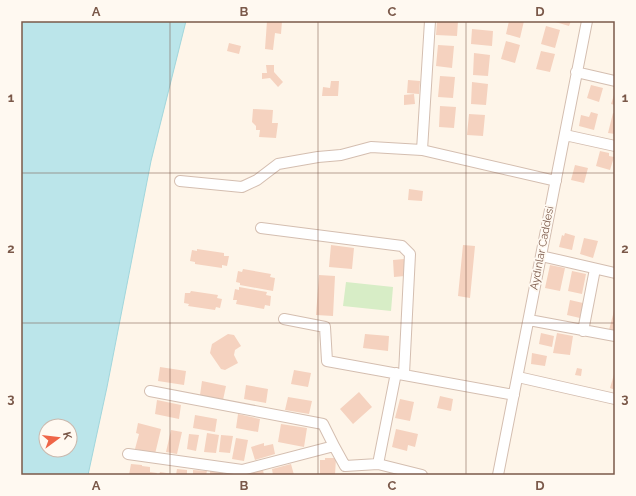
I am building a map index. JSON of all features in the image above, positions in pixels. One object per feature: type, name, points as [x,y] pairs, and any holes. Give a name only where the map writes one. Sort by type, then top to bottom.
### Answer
[{"type":"street","points":[[422,150],[430,21]]},
{"type":"street","name":"Aydınlar Caddesi","points":[[498,475],[587,21]]},
{"type":"street","points":[[576,72],[615,81]]},
{"type":"street","points":[[565,135],[615,146]]},
{"type":"street","points":[[180,181],[242,187],[257,180],[278,164],[318,157],[341,155],[372,147],[422,150],[556,181]]},
{"type":"street","points":[[261,228],[402,246],[410,254],[400,374],[378,464]]},
{"type":"street","points":[[541,256],[615,273]]},
{"type":"street","points":[[583,331],[595,269]]},
{"type":"street","points":[[284,319],[325,327],[327,361],[514,395]]},
{"type":"street","points":[[528,320],[615,336]]},
{"type":"street","points":[[518,377],[615,400]]},
{"type":"street","points":[[150,391],[323,424],[344,470],[378,464],[422,475]]},
{"type":"street","points":[[128,454],[242,470],[334,446]]},
{"type":"green space","points":[[346,282],[393,287],[391,311],[343,306]]},
{"type":"water","points":[[21,21],[186,21],[151,161],[107,387],[88,475],[21,475]]},
{"type":"building","points":[[267,21],[282,21],[281,34],[275,33],[273,50],[265,49]]},
{"type":"building","points":[[437,21],[458,21],[457,36],[436,35]]},
{"type":"building","points":[[509,21],[524,21],[520,38],[506,34]]},
{"type":"building","points":[[552,21],[571,21],[569,26]]},
{"type":"building","points":[[546,26],[560,30],[555,48],[541,44]]},
{"type":"building","points":[[472,29],[493,31],[492,46],[471,44]]},
{"type":"building","points":[[506,41],[520,45],[515,63],[501,59]]},
{"type":"building","points":[[229,43],[241,46],[239,54],[227,51]]},
{"type":"building","points":[[438,45],[454,46],[452,68],[436,66]]},
{"type":"building","points":[[541,51],[555,54],[550,72],[536,69]]},
{"type":"building","points":[[474,53],[490,55],[488,76],[473,75]]},
{"type":"building","points":[[266,65],[274,65],[274,72],[283,82],[278,87],[270,78],[262,79],[262,73],[267,73]]},
{"type":"building","points":[[440,76],[455,77],[453,98],[438,97]]},
{"type":"building","points":[[408,80],[420,81],[419,94],[407,93]]},
{"type":"building","points":[[331,81],[339,81],[338,96],[322,96],[323,87],[330,88]]},
{"type":"building","points":[[472,82],[488,84],[486,105],[471,104]]},
{"type":"building","points":[[591,85],[603,88],[599,102],[587,98]]},
{"type":"building","points":[[615,92],[615,105],[611,104]]},
{"type":"building","points":[[414,94],[415,104],[404,105],[404,95]]},
{"type":"building","points":[[440,106],[456,107],[454,128],[439,127]]},
{"type":"building","points":[[253,109],[273,110],[272,123],[278,123],[276,138],[259,137],[260,130],[256,130],[256,126],[252,122]]},
{"type":"building","points":[[591,112],[598,114],[594,130],[579,126],[581,115],[589,117]]},
{"type":"building","points":[[613,113],[615,114],[615,134],[608,133]]},
{"type":"building","points":[[469,114],[485,115],[483,136],[467,135]]},
{"type":"building","points":[[600,151],[609,153],[609,156],[614,157],[610,170],[596,166]]},
{"type":"building","points":[[575,165],[588,168],[584,183],[571,180]]},
{"type":"building","points":[[409,189],[423,191],[422,201],[408,200]]},
{"type":"building","points":[[565,233],[575,236],[572,250],[559,247],[562,235],[564,236]]},
{"type":"building","points":[[584,238],[598,241],[593,258],[580,254]]},
{"type":"building","points":[[331,245],[354,248],[352,269],[329,267]]},
{"type":"building","points":[[463,245],[475,246],[470,298],[458,296]]},
{"type":"building","points":[[197,249],[224,253],[224,256],[229,256],[227,266],[222,265],[222,268],[195,264],[195,262],[190,261],[192,250],[197,251]]},
{"type":"building","points":[[404,259],[405,276],[394,277],[393,260]]},
{"type":"building","points":[[550,265],[565,268],[560,291],[545,288]]},
{"type":"building","points":[[243,269],[271,274],[270,277],[275,278],[273,291],[240,285],[240,283],[236,282],[238,271],[242,272]]},
{"type":"building","points":[[572,271],[586,274],[582,294],[568,291]]},
{"type":"building","points":[[319,275],[335,276],[333,316],[316,315]]},
{"type":"building","points":[[239,287],[267,292],[266,295],[271,296],[270,306],[265,305],[264,309],[236,304],[237,300],[233,300],[235,289],[239,290]]},
{"type":"building","points":[[191,291],[218,295],[217,298],[222,299],[220,308],[216,307],[215,310],[188,306],[189,304],[184,303],[185,293],[190,293]]},
{"type":"building","points":[[570,300],[583,303],[580,318],[567,315]]},
{"type":"building","points":[[615,311],[615,332],[609,330]]},
{"type":"building","points":[[541,333],[554,336],[552,347],[539,344]]},
{"type":"building","points":[[557,333],[573,336],[570,355],[553,353]]},
{"type":"building","points":[[228,334],[234,335],[241,346],[235,350],[234,355],[238,363],[225,370],[221,369],[210,353],[212,344]]},
{"type":"building","points":[[365,334],[389,336],[388,351],[363,348]]},
{"type":"building","points":[[532,353],[547,356],[545,366],[531,364]]},
{"type":"building","points":[[160,367],[186,371],[184,385],[158,381]]},
{"type":"building","points":[[577,368],[582,369],[581,376],[575,375]]},
{"type":"building","points":[[294,370],[311,373],[308,387],[291,384]]},
{"type":"building","points":[[615,371],[615,390],[610,388]]},
{"type":"building","points":[[202,381],[226,386],[223,400],[200,395]]},
{"type":"building","points":[[246,385],[268,389],[266,403],[244,399]]},
{"type":"building","points":[[359,392],[372,407],[353,424],[340,409]]},
{"type":"building","points":[[440,396],[453,399],[451,411],[437,408]]},
{"type":"building","points":[[288,397],[312,401],[309,414],[285,410]]},
{"type":"building","points":[[400,399],[414,402],[410,421],[395,418]]},
{"type":"building","points":[[157,400],[181,405],[179,419],[155,414]]},
{"type":"building","points":[[238,414],[260,419],[258,432],[236,428]]},
{"type":"building","points":[[195,415],[217,419],[215,432],[193,428]]},
{"type":"building","points":[[138,423],[161,429],[155,454],[135,449],[139,434],[136,433]]},
{"type":"building","points":[[281,424],[307,428],[304,447],[278,442]]},
{"type":"building","points":[[396,429],[418,434],[415,447],[408,445],[407,451],[392,447]]},
{"type":"building","points":[[171,430],[182,432],[177,454],[166,452]]},
{"type":"building","points":[[207,433],[219,435],[216,453],[204,452]]},
{"type":"building","points":[[189,434],[199,435],[196,451],[187,449]]},
{"type":"building","points":[[221,435],[233,436],[230,453],[219,452]]},
{"type":"building","points":[[236,438],[248,440],[244,461],[232,459]]},
{"type":"building","points":[[264,443],[264,446],[273,444],[275,454],[255,460],[251,447]]},
{"type":"building","points":[[325,458],[336,458],[335,475],[320,475],[320,460],[325,460]]},
{"type":"building","points":[[131,464],[150,467],[150,472],[157,473],[156,475],[129,475]]},
{"type":"building","points":[[291,464],[294,475],[273,475],[272,469]]},
{"type":"building","points":[[177,469],[187,470],[187,475],[176,475]]},
{"type":"building","points":[[193,470],[207,471],[206,475],[193,475]]},
{"type":"building","points":[[210,470],[223,471],[223,475],[210,475]]},
{"type":"building","points":[[263,470],[264,475],[247,474]]},
{"type":"building","points":[[160,472],[173,474],[173,475],[159,475]]}]
